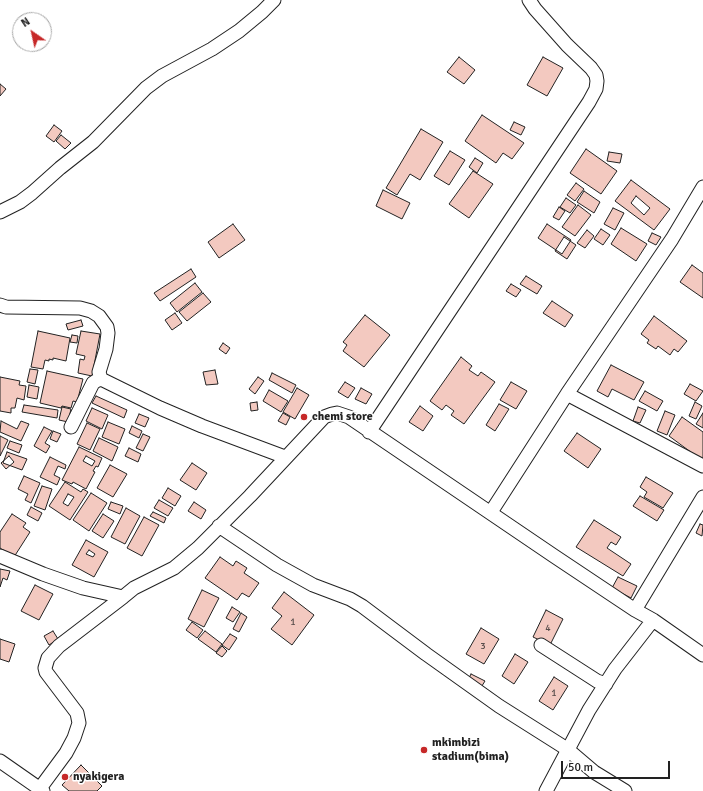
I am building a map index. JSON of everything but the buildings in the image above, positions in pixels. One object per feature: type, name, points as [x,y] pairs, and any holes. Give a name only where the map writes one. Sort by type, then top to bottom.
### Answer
[{"type":"street","points":[[0,212],[20,202],[32,193],[60,168],[93,142],[146,88],[162,76],[212,49],[239,31],[274,0]]},
{"type":"street","points":[[369,432],[585,108],[596,89],[598,81],[591,68],[563,40],[535,9],[529,0]]},
{"type":"street","points":[[491,512],[567,394],[672,239],[703,187]]},
{"type":"street","points":[[0,305],[6,307],[80,308],[91,311],[99,316],[107,327],[108,333],[106,349],[99,372],[101,379],[112,386],[167,411],[285,457]]},
{"type":"street","points":[[71,428],[93,383],[96,380],[101,379]]},
{"type":"street","points":[[567,394],[703,466]]},
{"type":"street","points":[[0,761],[40,790],[66,753],[74,738],[79,723],[77,713],[46,672],[45,668],[47,660],[59,646],[134,588],[174,568],[198,548],[250,496],[324,417],[337,413],[348,418],[491,512],[703,655]]},
{"type":"street","points":[[635,610],[703,497]]},
{"type":"street","points":[[219,526],[277,565],[313,585],[350,599],[362,606],[499,706],[568,749],[594,772],[625,791]]},
{"type":"street","points":[[0,556],[43,574],[83,588],[123,597]]},
{"type":"street","points":[[546,791],[588,710],[615,669],[653,620]]},
{"type":"street","points":[[540,645],[597,682],[606,684]]},
{"type":"place","name":"chemi store","points":[[304,417]]},
{"type":"place","name":"mkimbizi stadium(bima)","points":[[424,750]]},
{"type":"place","name":"nyakigera","points":[[65,777]]}]
